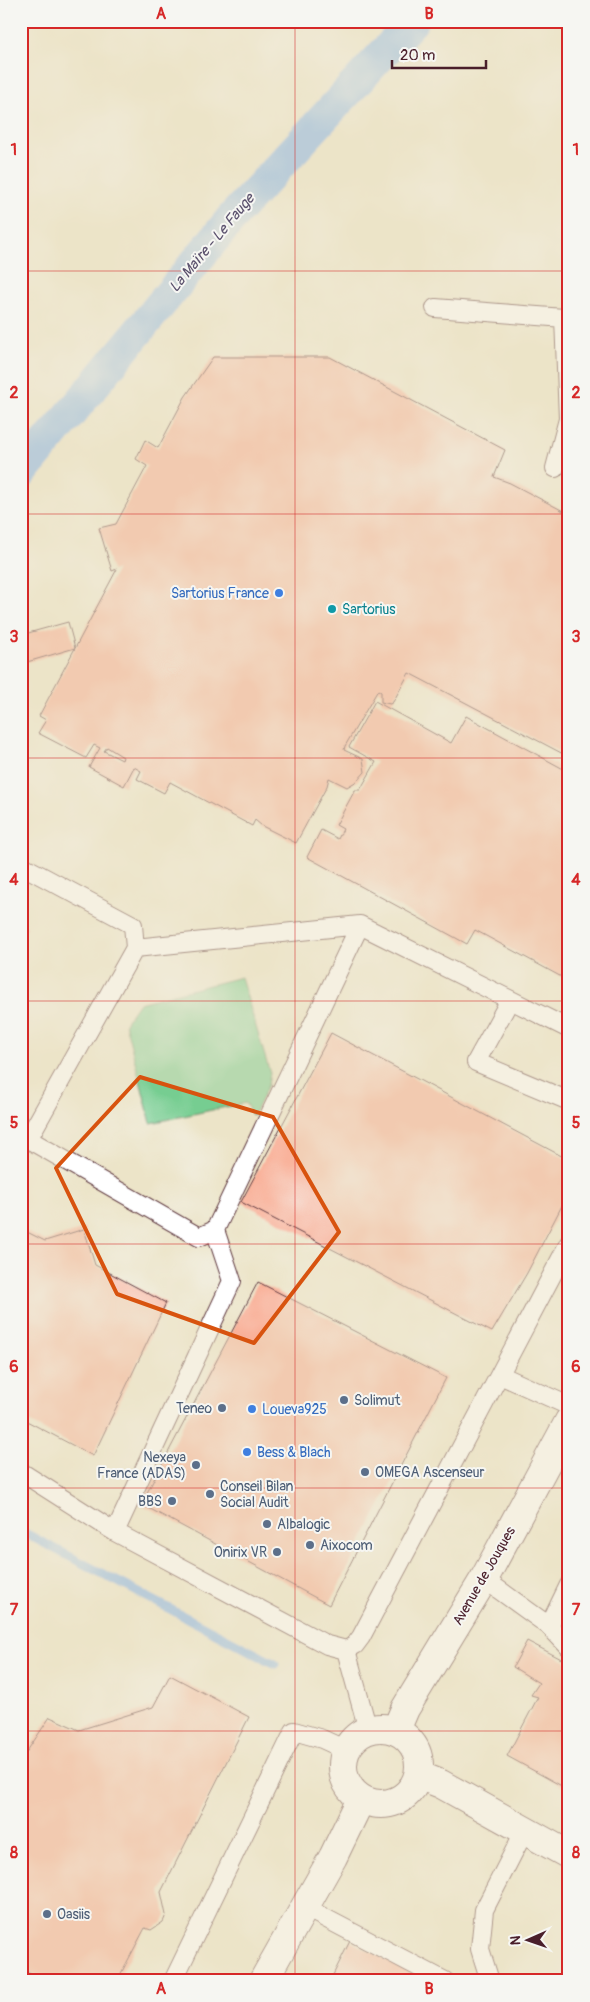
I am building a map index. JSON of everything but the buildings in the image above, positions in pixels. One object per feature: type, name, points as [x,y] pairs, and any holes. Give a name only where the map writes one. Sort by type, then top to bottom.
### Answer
[{"type":"street","name":"Avenue de Jouques","points":[[396,1730],[405,1709],[484,1579],[569,1421]]},
{"type":"street","points":[[384,1727],[396,1730],[406,1737],[414,1747],[419,1760],[418,1775],[414,1786],[405,1796],[394,1803],[380,1805],[361,1799],[347,1785],[343,1774],[342,1762],[346,1750],[352,1740],[361,1732],[368,1730],[384,1727]]},
{"type":"street","points":[[418,1775],[441,1784],[569,1855]]},
{"type":"street","points":[[263,1981],[333,1856],[361,1799]]},
{"type":"lane","points":[[435,308],[564,318],[568,419],[555,468]]},
{"type":"lane","points":[[21,865],[133,925],[135,948],[28,1139],[199,1237],[215,1230],[360,925]]},
{"type":"lane","points":[[135,948],[360,925],[569,1029]]},
{"type":"lane","points":[[510,1000],[476,1062],[569,1100]]},
{"type":"lane","points":[[115,1532],[232,1281],[215,1230]]},
{"type":"lane","points":[[21,1472],[115,1532],[327,1645],[346,1650],[355,1645],[361,1637],[569,1243]]},
{"type":"lane","points":[[500,1375],[569,1406]]},
{"type":"lane","points":[[484,1579],[548,1626],[569,1647]]},
{"type":"lane","points":[[548,1626],[569,1585]]},
{"type":"lane","points":[[346,1650],[368,1730]]},
{"type":"lane","points":[[173,1981],[294,1731],[322,1739],[346,1750]]},
{"type":"lane","points":[[490,1981],[480,1949],[484,1910],[525,1830]]},
{"type":"lane","points":[[304,1907],[445,1981]]},
{"type":"highlighted area","points":[[140,1077],[273,1117],[339,1232],[254,1343],[117,1294],[56,1168]]},
{"type":"green space","points":[[241,977],[270,1073],[268,1085],[253,1116],[245,1103],[151,1123],[125,1023],[139,1003]]},
{"type":"waterway","name":"La Maïre - Le Fauge","points":[[21,474],[235,214],[413,21]]},
{"type":"waterway","points":[[21,1531],[275,1664]]},
{"type":"place","name":"Sartorius France","points":[[279,593]]},
{"type":"place","name":"Sartorius","points":[[332,609]]},
{"type":"place","name":"Solimut","points":[[344,1400]]},
{"type":"place","name":"Teneo","points":[[222,1408]]},
{"type":"place","name":"Loueva925","points":[[252,1409]]},
{"type":"place","name":"Bess & Blach","points":[[247,1452]]},
{"type":"place","name":"Nexeya France (ADAS)","points":[[196,1465]]},
{"type":"place","name":"OMEGA Ascenseur","points":[[365,1472]]},
{"type":"place","name":"Conseil Bilan Social Audit","points":[[210,1494]]},
{"type":"place","name":"BBS","points":[[172,1501]]},
{"type":"place","name":"Albalogic","points":[[267,1524]]},
{"type":"place","name":"Aixocom","points":[[310,1545]]},
{"type":"place","name":"Onirix VR","points":[[277,1552]]},
{"type":"place","name":"Oasiis","points":[[47,1914]]}]
